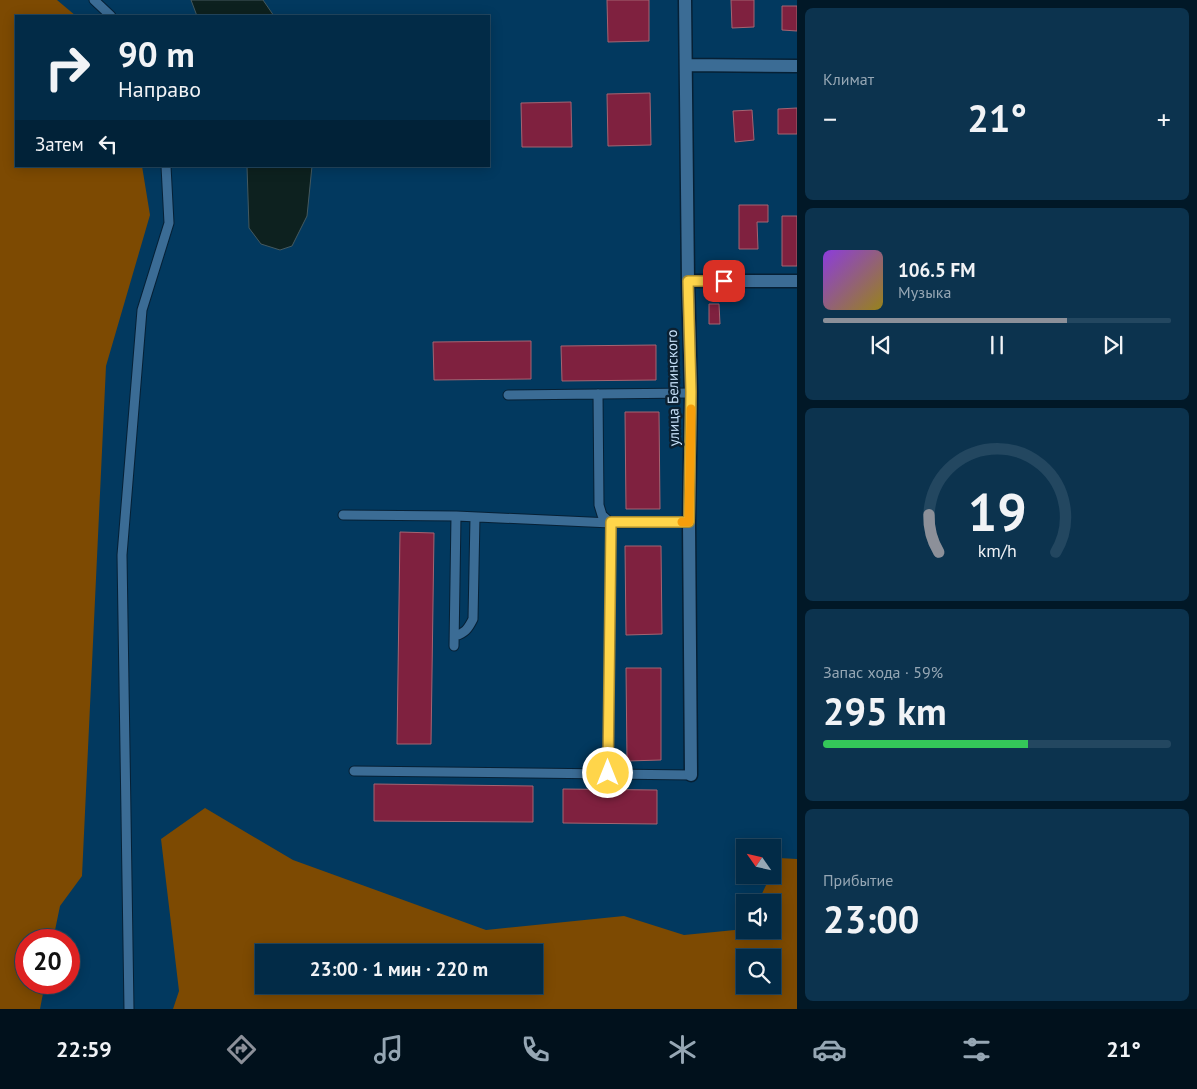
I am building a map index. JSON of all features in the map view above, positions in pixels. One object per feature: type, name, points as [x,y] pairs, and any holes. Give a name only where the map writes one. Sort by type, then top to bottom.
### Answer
[{"type":"street","name":"улица Белинского","points":[[685,0],[691,392],[689,522],[692,775]]},
{"type":"street","points":[[686,65],[797,66]]},
{"type":"street","points":[[688,281],[797,281]]},
{"type":"lane","points":[[94,0],[111,15]]},
{"type":"lane","points":[[129,1009],[122,555],[142,310],[169,224],[166,167]]},
{"type":"lane","points":[[508,395],[691,392]]},
{"type":"lane","points":[[598,394],[599,504],[602,515],[611,522]]},
{"type":"lane","points":[[343,515],[456,516],[611,522],[689,522]]},
{"type":"lane","points":[[456,516],[454,641],[464,634],[473,619],[475,517]]},
{"type":"lane","points":[[608,773],[611,522]]},
{"type":"lane","points":[[354,771],[692,775]]},
{"type":"shaded area","points":[[0,0],[57,0],[75,15],[15,15],[15,167],[142,167],[150,215],[106,366],[82,876],[60,906],[55,929],[15,929],[15,994],[43,994],[40,1009],[0,1009]]},
{"type":"shaded area","points":[[191,0],[263,0],[273,15],[197,15]]},
{"type":"shaded area","points":[[247,167],[312,167],[307,216],[292,246],[280,250],[261,244],[249,228]]},
{"type":"shaded area","points":[[205,808],[293,860],[486,930],[624,916],[684,935],[736,930],[736,939],[781,939],[781,894],[762,894],[767,884],[781,884],[781,858],[797,859],[797,1009],[173,1009],[179,991],[161,839]]},
{"type":"building","points":[[607,0],[649,0],[649,41],[608,42]]},
{"type":"building","points":[[731,0],[754,0],[754,27],[732,28]]},
{"type":"building","points":[[782,6],[797,6],[797,31],[782,30]]},
{"type":"building","points":[[650,93],[651,145],[608,146],[607,94]]},
{"type":"building","points":[[571,102],[572,147],[522,147],[521,103]]},
{"type":"building","points":[[797,108],[797,134],[778,134],[778,109]]},
{"type":"building","points":[[752,110],[754,140],[735,142],[733,111]]},
{"type":"building","points":[[739,205],[768,205],[768,222],[757,222],[758,249],[739,249]]},
{"type":"building","points":[[782,216],[797,216],[797,266],[782,266]]},
{"type":"building","points":[[709,304],[719,304],[720,324],[709,324]]},
{"type":"building","points":[[531,341],[531,379],[434,380],[433,342]]},
{"type":"building","points":[[656,345],[656,380],[562,381],[561,346]]},
{"type":"building","points":[[625,412],[659,412],[660,509],[626,509]]},
{"type":"building","points":[[400,532],[434,533],[431,744],[397,744]]},
{"type":"building","points":[[625,546],[661,546],[662,634],[626,635]]},
{"type":"building","points":[[626,668],[661,668],[661,760],[627,761]]},
{"type":"building","points":[[374,784],[533,786],[533,822],[374,821]]},
{"type":"building","points":[[563,789],[657,790],[657,824],[563,823]]},
{"type":"slow traffic","points":[[682,522],[689,522],[691,409]]},
{"type":"route","points":[[608,773],[611,522],[689,522],[691,392],[688,281],[724,281]]}]
